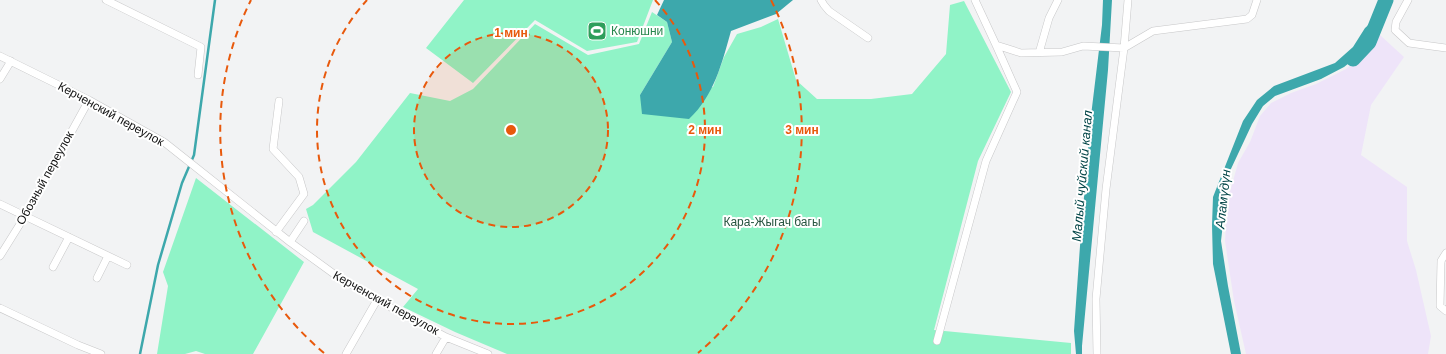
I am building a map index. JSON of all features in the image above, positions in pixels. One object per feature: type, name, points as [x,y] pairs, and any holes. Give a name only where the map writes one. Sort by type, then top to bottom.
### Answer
[{"type":"street","points":[[106,0],[201,47],[198,75]]},
{"type":"street","points":[[821,0],[828,11],[868,38]]},
{"type":"street","points":[[937,341],[986,161],[1017,92],[975,0]]},
{"type":"street","points":[[1039,53],[1049,18],[1058,0]]},
{"type":"street","points":[[1097,354],[1096,300],[1106,189],[1124,48],[1128,0]]},
{"type":"street","points":[[996,45],[1022,53],[1062,52],[1083,46],[1124,48],[1153,31],[1247,19],[1252,15],[1257,0]]},
{"type":"street","points":[[1408,0],[1396,22],[1395,30],[1409,43],[1446,48]]},
{"type":"street","name":"Керченский переулок","points":[[0,56],[89,100],[164,142],[276,232],[334,274],[377,300],[446,337],[488,354]]},
{"type":"street","points":[[0,79],[11,61]]},
{"type":"street","name":"Обозный переулок","points":[[0,256],[25,216],[89,100]]},
{"type":"street","points":[[276,232],[304,194],[299,177],[273,149],[279,101]]},
{"type":"street","points":[[0,204],[127,265]]},
{"type":"street","points":[[290,242],[304,221]]},
{"type":"street","points":[[53,267],[69,237]]},
{"type":"street","points":[[1446,253],[1441,262],[1440,306],[1446,311]]},
{"type":"street","points":[[97,278],[108,256]]},
{"type":"street","points":[[346,354],[377,300]]},
{"type":"street","points":[[0,308],[78,345],[101,354]]},
{"type":"street","points":[[436,354],[446,337]]},
{"type":"shaded area","points":[[1380,35],[1404,57],[1371,105],[1361,155],[1407,187],[1407,241],[1416,270],[1431,336],[1428,354],[1246,354],[1234,301],[1225,241],[1228,199],[1238,163],[1250,142],[1260,116],[1271,103],[1291,93],[1316,84],[1346,69],[1368,51]]},
{"type":"green space","name":"Конюшни","points":[[464,0],[653,0],[637,42],[587,51],[535,20],[473,83],[426,48]]},
{"type":"green space","name":"Кара-Жыгач багы","points":[[964,1],[1011,92],[978,161],[934,330],[1071,343],[1071,354],[507,354],[455,332],[403,307],[418,289],[313,232],[306,209],[313,205],[356,162],[410,93],[450,101],[473,89],[535,24],[588,55],[639,44],[652,12],[667,22],[672,42],[640,95],[713,87],[724,57],[737,34],[761,27],[778,19],[796,80],[817,99],[871,99],[912,94],[946,54],[950,5]]},
{"type":"green space","points":[[196,178],[304,262],[253,354],[205,354],[196,351],[185,354],[157,354],[168,286],[163,272]]},
{"type":"water","points":[[664,0],[793,0],[776,14],[731,31],[720,67],[711,89],[698,110],[689,119],[642,114],[640,95],[672,42],[667,22],[657,15]]},
{"type":"water","points":[[1103,0],[1112,0],[1108,70],[1082,354],[1076,354],[1074,331],[1080,246],[1090,124],[1102,25]]},
{"type":"water","points":[[1383,0],[1391,0],[1379,26],[1363,52],[1344,67],[1321,79],[1275,96],[1263,106],[1252,124],[1230,171],[1221,241],[1241,354],[1231,354],[1213,264],[1213,197],[1243,121],[1257,100],[1274,86],[1335,63],[1353,47],[1365,28],[1375,19]]},
{"type":"waterway","points":[[140,354],[158,265],[182,183],[194,155],[215,0]]},
{"type":"waterway","name":"Аламүдүн","points":[[1353,59],[1369,42],[1386,0]]},
{"type":"place","name":"Конюшни","points":[[597,31]]},
{"type":"water label","name":"Малый чуйский канал","points":[[1082,176]]}]
